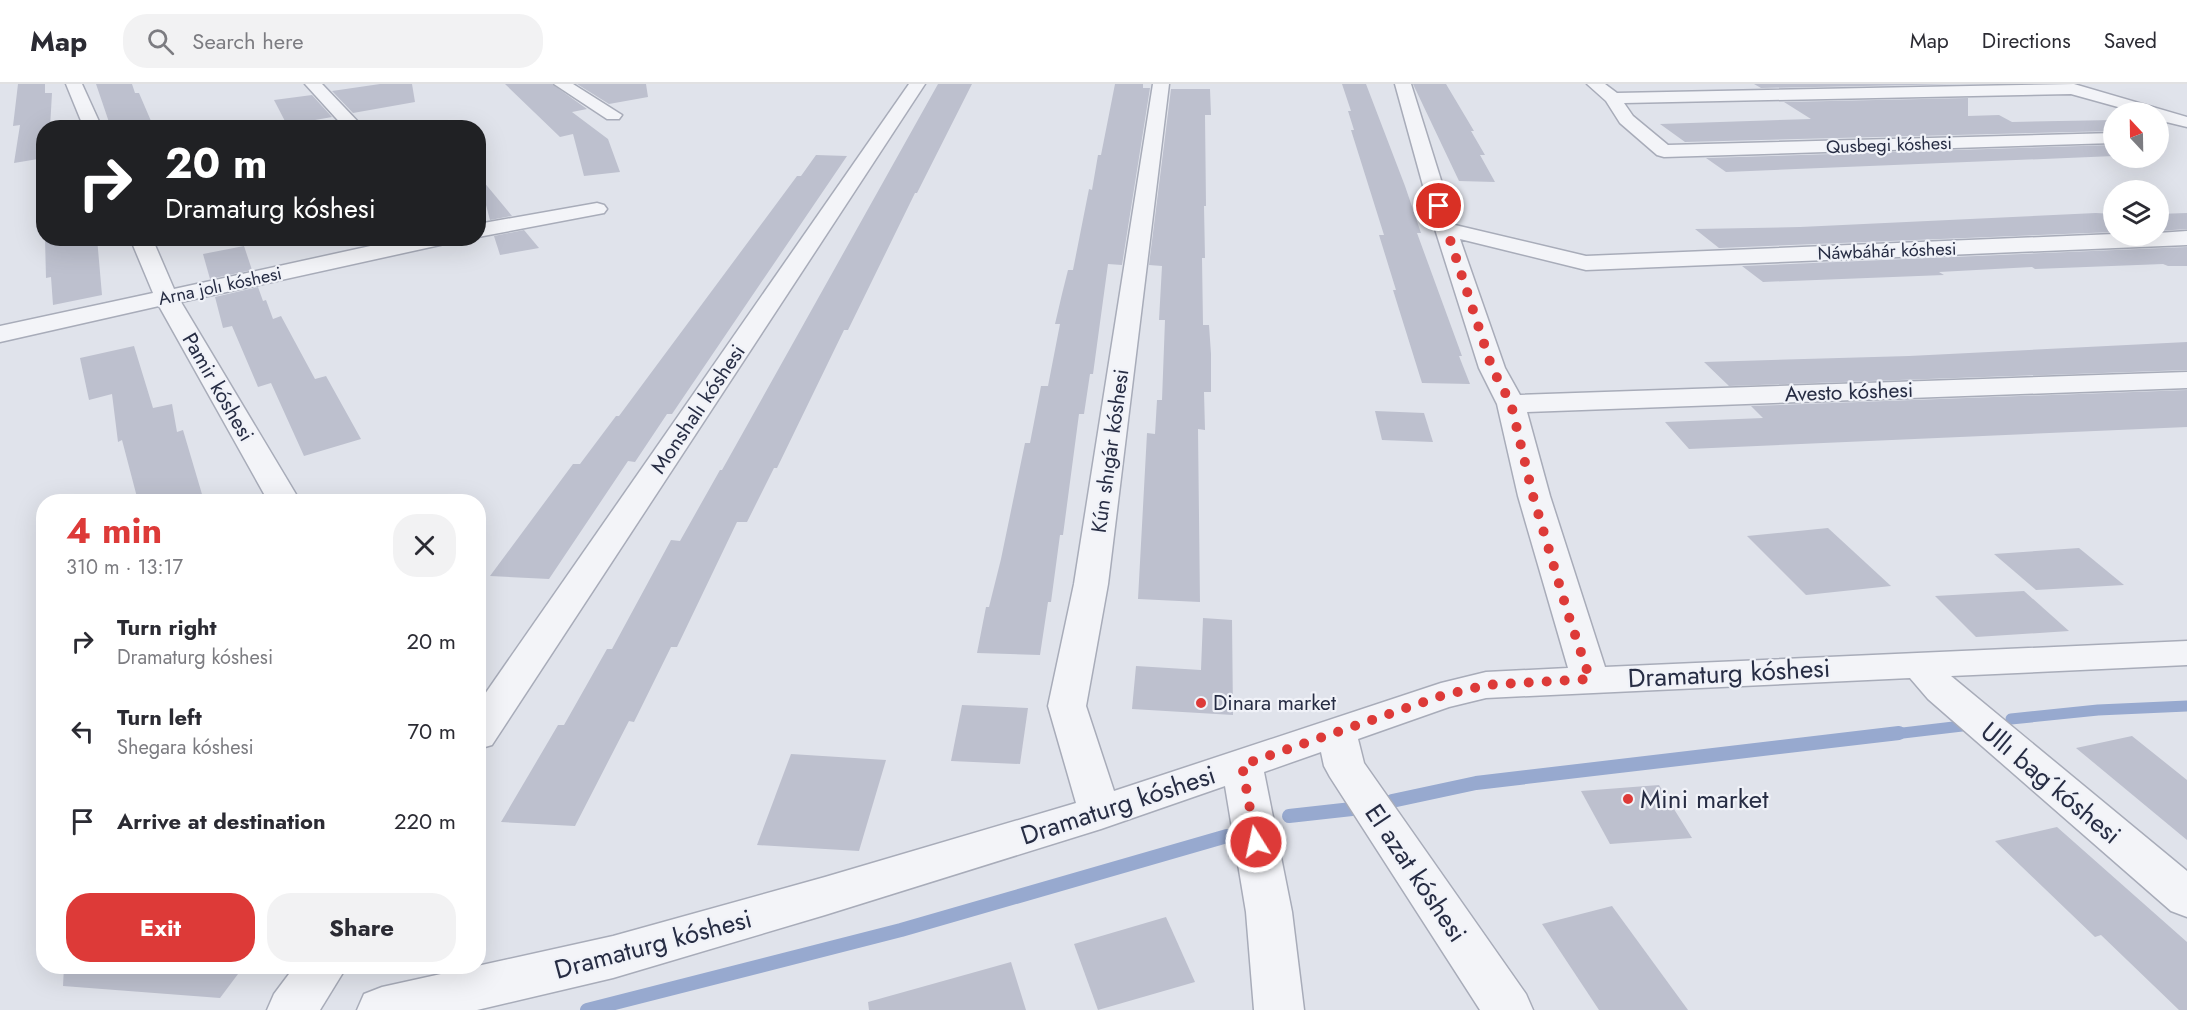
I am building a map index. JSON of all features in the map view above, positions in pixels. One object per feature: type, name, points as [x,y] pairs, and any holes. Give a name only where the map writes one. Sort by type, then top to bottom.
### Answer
[{"type":"street","points":[[74,84],[90,120]]},
{"type":"street","points":[[313,84],[347,120]]},
{"type":"street","points":[[562,84],[613,115]]},
{"type":"street","name":"Monshalı kóshesi","points":[[486,723],[917,84]]},
{"type":"street","name":"Kún shıǵar kóshesi","points":[[1101,812],[1091,788],[1067,706],[1091,584],[1161,84]]},
{"type":"street","points":[[1403,84],[1446,229],[1492,368],[1511,404],[1533,496],[1590,679]]},
{"type":"street","points":[[1595,84],[1613,98],[2063,87],[2117,102]]},
{"type":"street","name":"Qusbegi kóshesi","points":[[1613,98],[1626,119],[1664,151],[2103,138]]},
{"type":"street","points":[[2169,117],[2187,122]]},
{"type":"street","points":[[2169,136],[2187,136]]},
{"type":"street","points":[[486,230],[597,209]]},
{"type":"street","name":"Náwbáhár kóshesi","points":[[1446,229],[1586,264],[2187,238]]},
{"type":"street","name":"Pamir kóshesi","points":[[144,246],[166,297],[280,494]]},
{"type":"street","name":"Arna jolı kóshesi","points":[[0,334],[403,246]]},
{"type":"street","name":"Avesto kóshesi","points":[[1511,404],[2187,380]]},
{"type":"street","name":"Dramaturg kóshesi","points":[[382,1010],[613,957],[1101,812],[1441,696],[1486,685],[2187,653]]},
{"type":"street","name":"Ullı baǵ kóshesi","points":[[1919,664],[1941,690],[2187,898]]},
{"type":"street","name":"El azat kóshesi","points":[[1336,732],[1344,766],[1508,1010]]},
{"type":"street","points":[[1242,765],[1269,912],[1279,1010]]},
{"type":"street","points":[[292,1010],[317,974]]},
{"type":"building","points":[[18,84],[45,84],[45,93],[52,93],[50,120],[36,120],[36,159],[14,163],[20,125],[13,126]]},
{"type":"building","points":[[96,84],[132,84],[135,93],[139,93],[151,120],[108,120]]},
{"type":"building","points":[[380,84],[412,84],[415,102],[353,113],[332,91]]},
{"type":"building","points":[[505,84],[552,84],[587,109],[572,112],[608,139],[620,172],[584,176],[573,134],[560,137]]},
{"type":"building","points":[[577,84],[646,84],[648,97],[609,104]]},
{"type":"building","points":[[938,84],[972,84],[915,193],[848,330],[844,330],[777,468],[774,468],[747,522],[737,522],[677,647],[671,647],[634,722],[629,721],[575,826],[501,822],[558,725],[564,725],[607,649],[612,649],[671,540],[680,541]]},
{"type":"building","points":[[1115,84],[1143,84],[1143,88],[1150,88],[1122,265],[1108,264],[1093,374],[1090,374],[1084,414],[1079,414],[1063,535],[1060,535],[1051,602],[1048,602],[1040,655],[977,653],[986,607],[989,607],[1001,559],[1025,443],[1030,443],[1041,386],[1048,386],[1060,324],[1055,324],[1068,270],[1073,270],[1089,189],[1092,190],[1098,155],[1101,155]]},
{"type":"building","points":[[1342,84],[1366,84],[1405,186],[1421,233],[1417,233],[1470,384],[1422,383],[1393,290],[1396,290],[1379,235],[1384,235],[1351,130],[1354,130],[1348,111],[1351,111]]},
{"type":"building","points":[[1413,84],[1446,84],[1474,131],[1471,131],[1485,155],[1480,155],[1495,182],[1459,181]]},
{"type":"building","points":[[1754,84],[1960,84],[1761,88]]},
{"type":"building","points":[[1171,89],[1210,89],[1211,115],[1205,115],[1205,258],[1202,258],[1203,325],[1209,325],[1211,392],[1204,392],[1205,430],[1198,429],[1200,602],[1138,599],[1147,433],[1155,434],[1157,400],[1162,400],[1165,320],[1159,320],[1162,266],[1149,265]]},
{"type":"building","points":[[312,95],[332,117],[315,120],[284,120],[274,100]]},
{"type":"building","points":[[1968,98],[1968,116],[1999,115],[2012,122],[2103,120],[2103,131],[1685,142],[1660,124],[1811,119],[1784,102]]},
{"type":"building","points":[[2103,145],[2103,156],[1726,172],[1706,158]]},
{"type":"building","points":[[816,155],[847,156],[672,414],[667,414],[635,462],[628,461],[549,579],[490,576],[573,464],[580,464],[616,416],[619,416],[797,176],[801,176]]},
{"type":"building","points":[[486,185],[512,216],[490,220],[486,205]]},
{"type":"building","points":[[2103,213],[2103,232],[1719,248],[1695,229],[1800,227]]},
{"type":"building","points":[[2187,213],[2187,229],[2169,230],[2169,214]]},
{"type":"building","points":[[524,230],[539,248],[500,255],[494,236]]},
{"type":"building","points":[[45,246],[98,246],[102,295],[53,305],[51,277],[46,278]]},
{"type":"building","points":[[244,246],[252,270],[210,279],[203,254]]},
{"type":"building","points":[[2187,247],[2187,266],[2163,264],[2035,269],[2032,267],[1939,272],[1944,275],[1763,282],[1742,266]]},
{"type":"building","points":[[258,287],[273,319],[281,316],[315,379],[326,376],[361,439],[304,456],[271,383],[258,387],[232,326],[223,328],[215,297]]},
{"type":"building","points":[[2187,342],[2187,370],[1729,386],[1704,362],[1909,356]]},
{"type":"building","points":[[134,346],[153,408],[172,404],[177,432],[183,430],[202,494],[136,494],[122,440],[118,442],[112,394],[89,400],[80,358]]},
{"type":"building","points":[[2187,390],[2187,427],[1689,449],[1665,422],[1763,418],[1751,406]]},
{"type":"building","points":[[1375,411],[1424,413],[1433,442],[1382,440]]},
{"type":"building","points":[[1828,528],[1891,586],[1806,595],[1747,536]]},
{"type":"building","points":[[2079,548],[2124,585],[2036,590],[1994,554]]},
{"type":"building","points":[[2024,591],[2069,631],[1976,637],[1935,596]]},
{"type":"building","points":[[1203,618],[1232,620],[1233,715],[1132,709],[1136,666],[1201,670]]},
{"type":"building","points":[[962,705],[1028,708],[1020,764],[951,761]]},
{"type":"building","points":[[2132,736],[2187,780],[2187,840],[2076,748]]},
{"type":"building","points":[[791,754],[886,760],[859,851],[757,845]]},
{"type":"building","points":[[1659,785],[1692,838],[1610,844],[1581,791]]},
{"type":"building","points":[[2057,827],[2187,942],[2187,1010],[2179,1010],[2101,935],[2095,937],[1995,841]]},
{"type":"building","points":[[1612,906],[1688,1010],[1599,1010],[1542,924]]},
{"type":"building","points":[[1166,917],[1195,982],[1098,1010],[1074,944]]},
{"type":"building","points":[[1011,962],[1026,1010],[869,1010],[868,1002]]},
{"type":"building","points":[[64,974],[238,974],[220,998],[63,986]]},
{"type":"waterway","points":[[2011,719],[2098,710],[2187,706]]},
{"type":"waterway","points":[[1886,735],[1962,726]]},
{"type":"waterway","points":[[1392,801],[1476,783],[1899,733]]},
{"type":"waterway","points":[[1289,816],[1352,809]]},
{"type":"waterway","points":[[587,1010],[901,930],[1227,836]]},
{"type":"place","name":"Dinara market","points":[[1201,703]]},
{"type":"place","name":"Mini market","points":[[1628,799]]},
{"type":"route","points":[[1256,842],[1242,765],[1441,696],[1486,685],[1590,679],[1533,496],[1511,404],[1492,368],[1439,206]]}]
